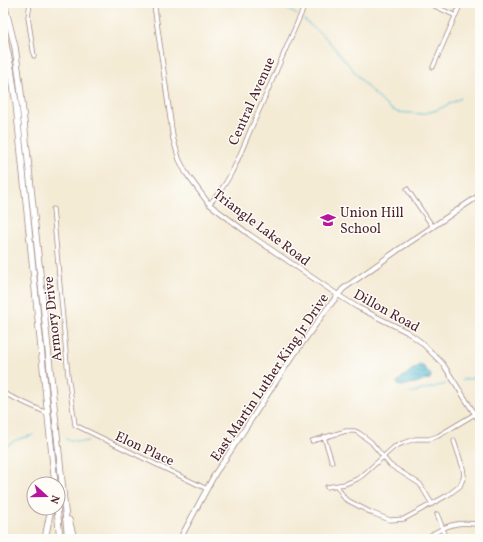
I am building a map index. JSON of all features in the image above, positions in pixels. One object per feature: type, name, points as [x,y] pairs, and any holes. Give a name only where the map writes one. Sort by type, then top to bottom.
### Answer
[{"type":"highway","points":[[4,3],[11,32],[22,98],[61,476]]},
{"type":"highway","points":[[8,3],[11,20],[11,32]]},
{"type":"highway","points":[[3,30],[16,104],[52,476]]},
{"type":"highway","points":[[66,501],[74,539]]},
{"type":"highway","points":[[45,539],[49,516]]},
{"type":"highway","points":[[58,516],[60,539]]},
{"type":"highway","points":[[66,516],[68,539]]},
{"type":"main road","name":"East Martin Luther King Jr Drive","points":[[180,539],[220,467],[288,362],[338,295],[367,272],[480,195]]},
{"type":"street","points":[[30,3],[28,17],[34,56]]},
{"type":"street","name":"Triangle Lake Road","points":[[154,3],[173,138],[179,158],[186,172],[209,204],[250,235],[338,295]]},
{"type":"street","name":"Central Avenue","points":[[209,204],[217,197],[238,159],[306,3]]},
{"type":"street","points":[[428,3],[456,16]]},
{"type":"street","points":[[433,67],[461,3]]},
{"type":"street","points":[[407,189],[433,227]]},
{"type":"street","name":"Armory Drive","points":[[52,210],[75,425]]},
{"type":"street","name":"Dillon Road","points":[[338,295],[356,307],[407,332],[428,348],[443,364],[480,422]]},
{"type":"street","points":[[3,393],[47,413]]},
{"type":"street","points":[[327,487],[337,486],[357,479],[394,447],[403,442],[415,439],[428,439],[438,436],[474,414]]},
{"type":"street","name":"Elon Place","points":[[75,425],[207,489]]},
{"type":"street","points":[[312,441],[346,431],[355,431],[366,438],[395,469],[420,484],[432,504]]},
{"type":"street","points":[[324,437],[332,462]]},
{"type":"street","points":[[337,486],[342,496],[349,502],[390,520],[404,519],[453,492],[460,486],[463,480],[463,468],[454,440]]},
{"type":"street","points":[[437,514],[447,539]]},
{"type":"street","points":[[425,539],[443,528],[459,523],[480,525]]},
{"type":"water","points":[[421,364],[431,375],[430,379],[402,386],[398,385],[397,382]]},
{"type":"waterway","points":[[274,3],[297,15]]},
{"type":"waterway","points":[[303,19],[326,38],[369,89],[389,108],[397,112],[422,114],[437,110],[461,98]]},
{"type":"waterway","points":[[462,380],[480,377]]},
{"type":"waterway","points":[[410,393],[446,384]]},
{"type":"waterway","points":[[3,448],[16,440],[33,435]]},
{"type":"waterway","points":[[66,439],[81,442],[88,441]]},
{"type":"place","name":"Union Hill School","points":[[328,220]]}]
